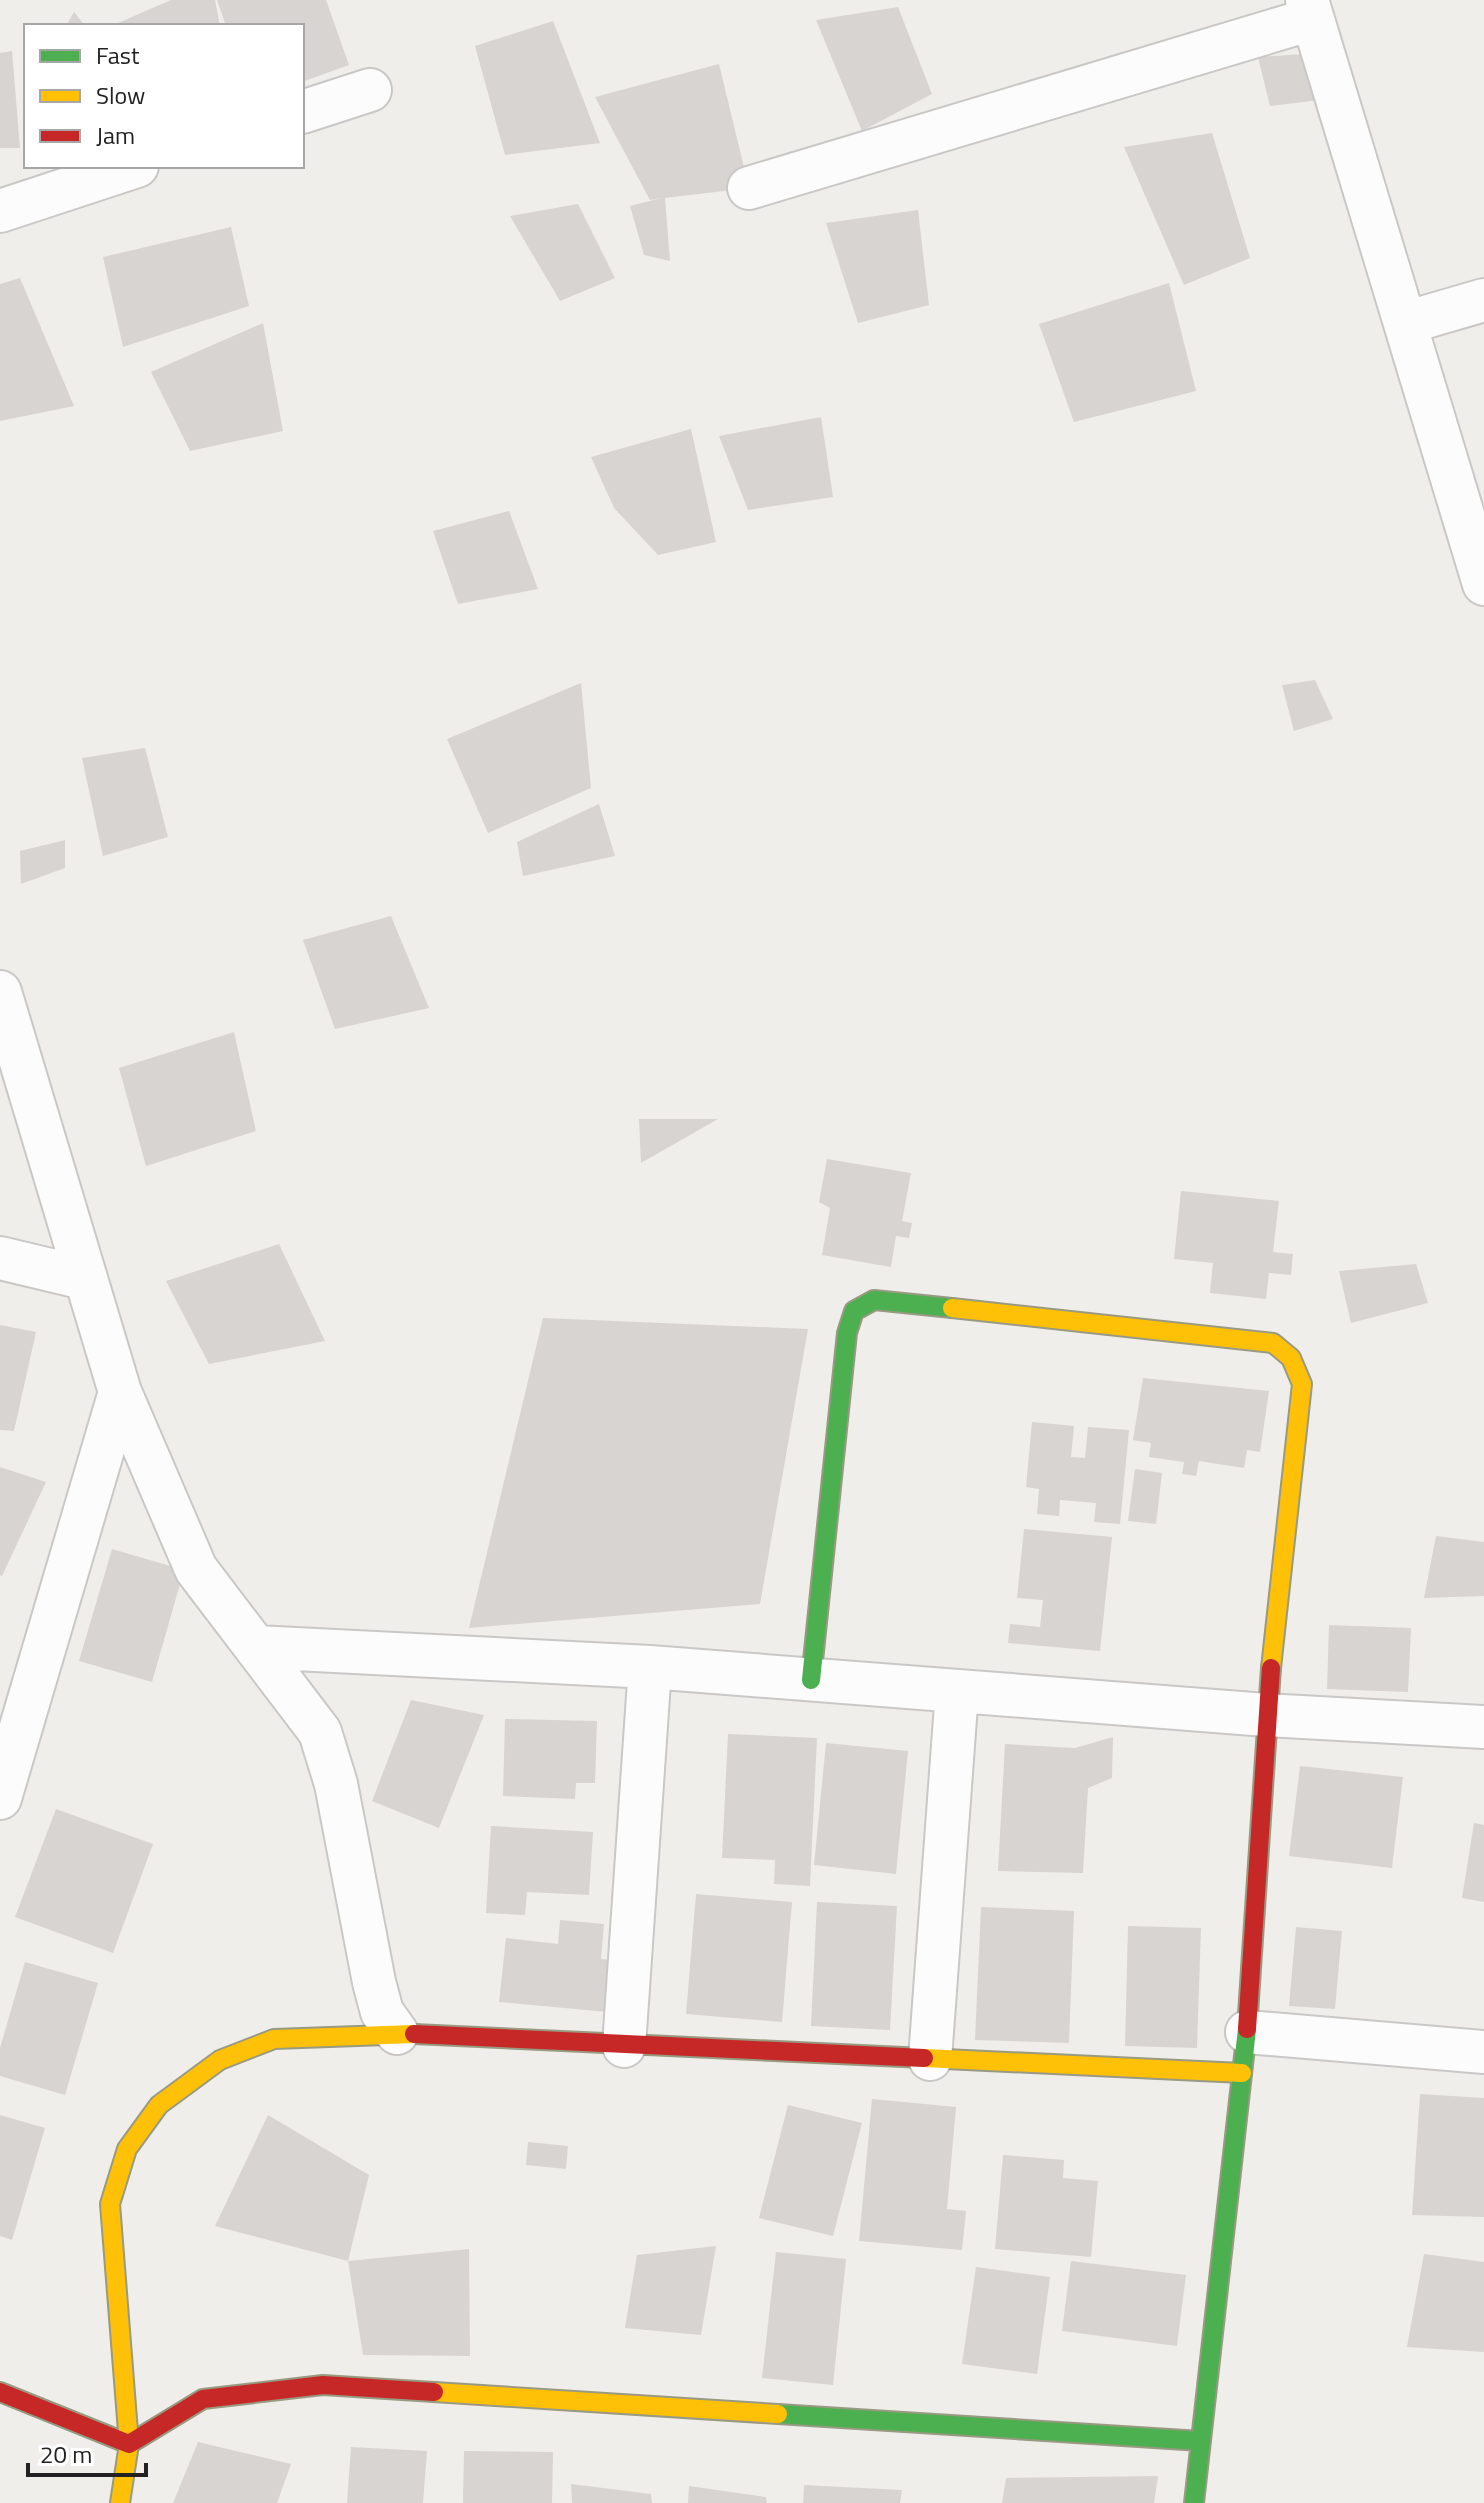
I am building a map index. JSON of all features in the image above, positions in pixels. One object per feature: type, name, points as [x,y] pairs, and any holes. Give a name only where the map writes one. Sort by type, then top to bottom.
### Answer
[{"type":"street","points":[[749,188],[1310,9],[1484,584]]},
{"type":"street","points":[[304,111],[370,90]]},
{"type":"street","points":[[0,211],[131,168]]},
{"type":"street","points":[[1405,323],[1484,300]]},
{"type":"street","points":[[0,992],[120,1392],[196,1569],[320,1732],[336,1784],[374,1982],[382,2012],[397,2033]]},
{"type":"street","points":[[0,1258],[84,1278]]},
{"type":"street","points":[[811,1680],[847,1333],[854,1311],[874,1300],[1273,1343],[1291,1358],[1302,1384],[1266,1715],[1247,2032],[1194,2503]]},
{"type":"street","points":[[0,1798],[120,1392]]},
{"type":"street","points":[[256,1647],[650,1667],[1266,1715],[1484,1727]]},
{"type":"street","points":[[624,2046],[650,1667]]},
{"type":"street","points":[[930,2059],[957,1691]]},
{"type":"street","points":[[1247,2032],[1484,2052]]},
{"type":"street","points":[[120,2503],[129,2444],[110,2204],[127,2149],[159,2105],[220,2060],[274,2039],[397,2033],[1242,2073]]},
{"type":"street","points":[[129,2444],[203,2399],[266,2389],[323,2385],[1201,2441]]},
{"type":"street","points":[[0,2392],[129,2444]]},
{"type":"building","points":[[171,0],[215,0],[220,24],[116,24]]},
{"type":"building","points":[[217,0],[326,0],[349,65],[304,81],[304,24],[225,24]]},
{"type":"building","points":[[898,7],[932,94],[862,131],[816,20]]},
{"type":"building","points":[[74,12],[83,24],[67,24]]},
{"type":"building","points":[[553,21],[600,143],[505,155],[475,46]]},
{"type":"building","points":[[12,51],[20,148],[0,148],[0,53]]},
{"type":"building","points":[[1304,54],[1336,98],[1270,106],[1258,57]]},
{"type":"building","points":[[719,64],[749,188],[665,198],[670,261],[644,255],[630,206],[661,198],[650,200],[595,97]]},
{"type":"building","points":[[1212,133],[1250,258],[1184,285],[1124,147]]},
{"type":"building","points":[[578,204],[615,278],[560,301],[510,216]]},
{"type":"building","points":[[918,210],[929,305],[858,323],[826,223]]},
{"type":"building","points":[[231,227],[249,306],[123,347],[103,257]]},
{"type":"building","points":[[20,278],[74,406],[0,421],[0,284]]},
{"type":"building","points":[[1169,283],[1196,391],[1074,422],[1039,324]]},
{"type":"building","points":[[263,323],[283,431],[190,451],[151,372]]},
{"type":"building","points":[[821,417],[833,497],[748,510],[719,436]]},
{"type":"building","points":[[691,429],[716,542],[658,555],[614,508],[591,457]]},
{"type":"building","points":[[509,511],[538,589],[458,604],[433,531]]},
{"type":"building","points":[[1315,680],[1333,719],[1294,731],[1282,685]]},
{"type":"building","points":[[581,683],[591,788],[488,833],[447,739]]},
{"type":"building","points":[[145,748],[168,837],[103,856],[82,758]]},
{"type":"building","points":[[599,804],[615,856],[523,876],[517,842]]},
{"type":"building","points":[[65,840],[65,868],[21,884],[20,851]]},
{"type":"building","points":[[391,916],[429,1008],[335,1029],[303,940]]},
{"type":"building","points":[[234,1032],[256,1131],[146,1166],[119,1068]]},
{"type":"building","points":[[639,1119],[718,1119],[641,1163]]},
{"type":"building","points":[[827,1159],[911,1173],[902,1221],[912,1223],[909,1238],[896,1236],[891,1267],[822,1255],[830,1208],[819,1202]]},
{"type":"building","points":[[1181,1191],[1279,1201],[1273,1252],[1293,1254],[1291,1275],[1269,1273],[1266,1299],[1210,1293],[1213,1263],[1174,1259]]},
{"type":"building","points":[[279,1244],[325,1341],[209,1364],[166,1281]]},
{"type":"building","points":[[1416,1264],[1428,1303],[1351,1323],[1339,1271]]},
{"type":"building","points":[[543,1318],[808,1329],[760,1604],[469,1628]]},
{"type":"building","points":[[0,1325],[36,1332],[14,1431],[0,1430]]},
{"type":"building","points":[[1143,1378],[1269,1391],[1260,1452],[1247,1450],[1244,1468],[1199,1461],[1196,1476],[1182,1474],[1184,1462],[1149,1457],[1151,1443],[1133,1440]]},
{"type":"building","points":[[1032,1422],[1074,1426],[1071,1457],[1085,1458],[1088,1427],[1129,1430],[1120,1524],[1094,1522],[1096,1503],[1060,1500],[1059,1516],[1037,1514],[1039,1489],[1026,1487]]},
{"type":"building","points":[[0,1467],[46,1482],[2,1576],[0,1575]]},
{"type":"building","points":[[1135,1469],[1162,1473],[1156,1524],[1128,1521]]},
{"type":"building","points":[[1024,1529],[1112,1537],[1100,1651],[1008,1643],[1010,1624],[1040,1627],[1043,1600],[1017,1598]]},
{"type":"building","points":[[1436,1536],[1484,1542],[1484,1596],[1424,1598]]},
{"type":"building","points":[[112,1549],[184,1570],[152,1682],[79,1661]]},
{"type":"building","points":[[1329,1625],[1411,1628],[1408,1692],[1327,1689]]},
{"type":"building","points":[[411,1700],[484,1715],[439,1828],[372,1801]]},
{"type":"building","points":[[505,1719],[597,1721],[595,1783],[576,1783],[575,1799],[503,1796]]},
{"type":"building","points":[[728,1734],[817,1738],[810,1886],[774,1884],[775,1860],[722,1858]]},
{"type":"building","points":[[1113,1737],[1112,1778],[1088,1788],[1083,1873],[998,1871],[1005,1744],[1075,1748]]},
{"type":"building","points":[[826,1743],[908,1751],[896,1874],[814,1865]]},
{"type":"building","points":[[1300,1766],[1403,1777],[1392,1868],[1289,1856]]},
{"type":"building","points":[[56,1809],[153,1844],[113,1953],[15,1917]]},
{"type":"building","points":[[1474,1823],[1484,1825],[1484,1902],[1462,1898]]},
{"type":"building","points":[[491,1826],[593,1832],[589,1895],[527,1892],[525,1915],[486,1913]]},
{"type":"building","points":[[696,1894],[792,1902],[782,2022],[686,2014]]},
{"type":"building","points":[[817,1902],[897,1906],[890,2030],[811,2026]]},
{"type":"building","points":[[981,1907],[1074,1911],[1069,2043],[975,2040]]},
{"type":"building","points":[[560,1920],[604,1924],[601,1959],[612,1960],[607,2012],[499,2002],[506,1938],[558,1944]]},
{"type":"building","points":[[1128,1926],[1201,1928],[1197,2048],[1125,2046]]},
{"type":"building","points":[[1296,1927],[1342,1931],[1335,2009],[1289,2006]]},
{"type":"building","points":[[25,1962],[98,1983],[65,2095],[0,2076],[0,2048]]},
{"type":"building","points":[[1420,2094],[1484,2098],[1484,2217],[1412,2215]]},
{"type":"building","points":[[872,2099],[956,2107],[947,2209],[966,2211],[962,2250],[859,2241]]},
{"type":"building","points":[[788,2105],[862,2123],[833,2236],[759,2218]]},
{"type":"building","points":[[0,2115],[45,2128],[12,2240],[0,2236]]},
{"type":"building","points":[[268,2115],[369,2175],[348,2261],[215,2226]]},
{"type":"building","points":[[528,2142],[568,2146],[566,2169],[526,2165]]},
{"type":"building","points":[[1003,2155],[1064,2160],[1063,2178],[1098,2181],[1091,2257],[995,2249]]},
{"type":"building","points":[[716,2246],[701,2335],[625,2328],[637,2255]]},
{"type":"building","points":[[469,2249],[470,2356],[363,2355],[348,2261]]},
{"type":"building","points":[[776,2252],[846,2259],[833,2385],[762,2378]]},
{"type":"building","points":[[1424,2254],[1484,2262],[1484,2352],[1407,2347]]},
{"type":"building","points":[[1071,2261],[1186,2275],[1177,2346],[1062,2331]]},
{"type":"building","points":[[976,2267],[1050,2277],[1037,2374],[962,2364]]},
{"type":"building","points":[[198,2442],[291,2464],[277,2503],[173,2503]]},
{"type":"building","points":[[351,2447],[427,2451],[423,2503],[347,2503]]},
{"type":"building","points":[[464,2451],[553,2452],[552,2503],[463,2503]]},
{"type":"building","points":[[1158,2476],[1154,2503],[1002,2503],[1006,2478]]},
{"type":"building","points":[[571,2484],[651,2494],[652,2503],[572,2503]]},
{"type":"building","points":[[804,2485],[902,2490],[900,2503],[803,2503]]},
{"type":"building","points":[[689,2486],[766,2497],[767,2503],[688,2503]]},
{"type":"traffic: fast","points":[[811,1680],[847,1333],[854,1311],[874,1300],[952,1308]]},
{"type":"traffic: fast","points":[[1194,2503],[1247,2029]]},
{"type":"traffic: fast","points":[[778,2414],[1201,2441]]},
{"type":"traffic: slow","points":[[952,1308],[1273,1343],[1291,1358],[1302,1384],[1271,1668]]},
{"type":"traffic: slow","points":[[120,2503],[129,2444],[110,2204],[127,2149],[159,2105],[220,2060],[274,2039],[414,2034]]},
{"type":"traffic: slow","points":[[924,2058],[1242,2073]]},
{"type":"traffic: slow","points":[[434,2392],[778,2414]]},
{"type":"traffic: jam","points":[[1247,2029],[1271,1668]]},
{"type":"traffic: jam","points":[[414,2034],[924,2058]]},
{"type":"traffic: jam","points":[[0,2392],[129,2444],[203,2399],[323,2385],[434,2392]]}]
